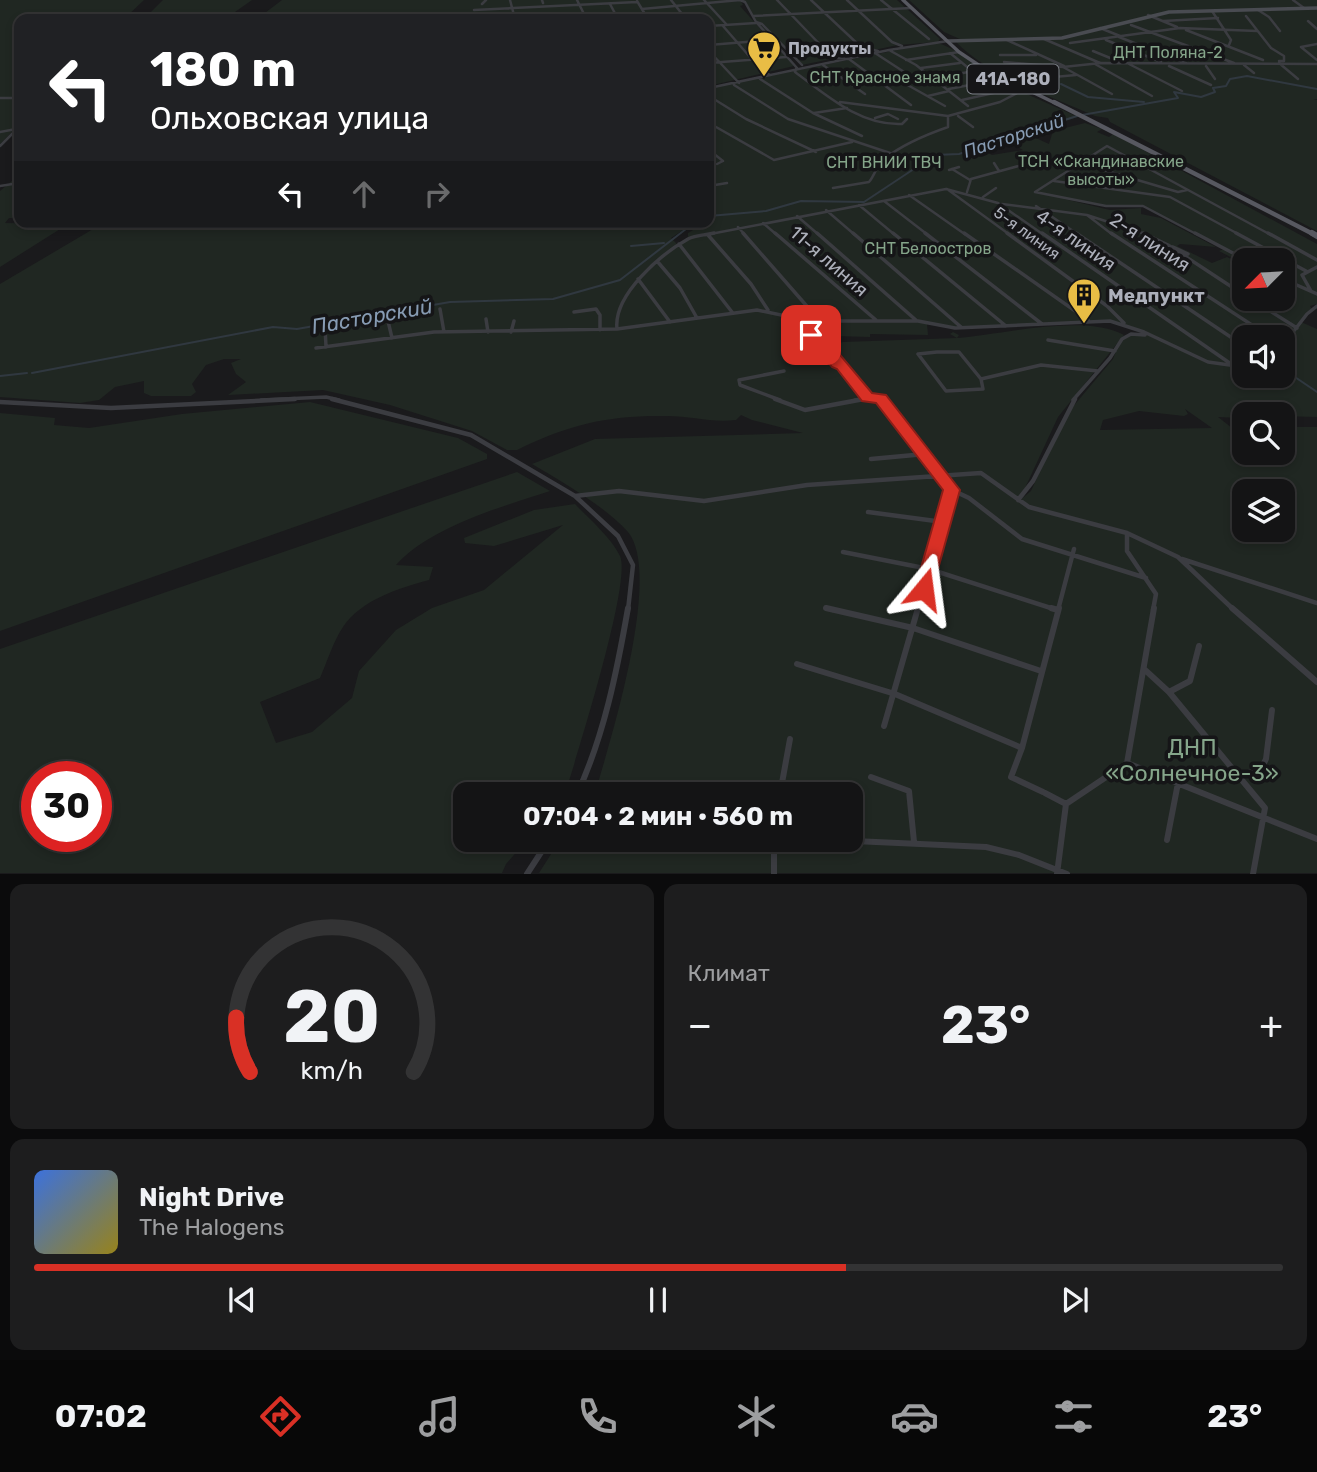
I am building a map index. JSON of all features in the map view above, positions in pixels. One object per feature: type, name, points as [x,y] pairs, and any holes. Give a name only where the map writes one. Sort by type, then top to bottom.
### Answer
[{"type":"main road","name":"41А-180","points":[[902,0],[959,52],[1002,78],[1073,110]]},
{"type":"main road","name":"41А-180","points":[[950,43],[987,67],[1206,173],[1317,236]]},
{"type":"main road","name":"41А-180","points":[[1093,120],[1317,236]]},
{"type":"street","points":[[482,4],[486,0]]},
{"type":"street","points":[[510,0],[513,14]]},
{"type":"street","points":[[577,0],[584,14]]},
{"type":"street","points":[[671,0],[682,14]]},
{"type":"street","points":[[777,0],[839,61]]},
{"type":"street","points":[[811,0],[861,47],[880,52]]},
{"type":"street","points":[[847,0],[892,42],[904,47]]},
{"type":"street","points":[[881,0],[929,39]]},
{"type":"street","points":[[1293,0],[1304,8]]},
{"type":"street","points":[[474,10],[511,9],[543,3],[579,5],[637,1],[645,14]]},
{"type":"street","points":[[705,2],[752,60],[763,72],[771,75]]},
{"type":"street","points":[[642,9],[705,2],[745,2],[756,23],[796,68],[795,72],[827,97],[887,125],[902,124],[906,119]]},
{"type":"street","points":[[753,16],[911,8]]},
{"type":"street","points":[[714,88],[796,68],[904,47],[1044,39],[1148,15],[1257,9],[1317,9]]},
{"type":"street","points":[[1257,9],[1269,17],[1280,31]]},
{"type":"street","points":[[1213,11],[1226,29],[1231,40],[1229,45]]},
{"type":"street","points":[[1148,15],[1263,60]]},
{"type":"street","points":[[1162,62],[1205,66],[1284,61],[1284,56],[1271,48],[1246,16]]},
{"type":"street","points":[[1162,21],[1178,17],[1218,18]]},
{"type":"street","points":[[1308,21],[1317,29]]},
{"type":"street","points":[[714,27],[762,24],[802,65]]},
{"type":"street","points":[[1131,25],[1234,63]]},
{"type":"street","points":[[1100,28],[1186,62]]},
{"type":"street","points":[[1070,43],[1180,29],[1257,31]]},
{"type":"street","points":[[1103,38],[1211,85]]},
{"type":"street","points":[[1044,39],[1101,63]]},
{"type":"street","points":[[714,44],[770,40]]},
{"type":"street","points":[[1007,40],[1112,94]]},
{"type":"street","points":[[1317,44],[1301,47],[1317,62]]},
{"type":"street","points":[[889,50],[920,68],[968,106]]},
{"type":"street","points":[[1093,51],[1126,63],[1182,91]]},
{"type":"street","points":[[905,60],[959,52]]},
{"type":"street","points":[[874,53],[918,80]]},
{"type":"street","points":[[950,53],[998,92],[961,100]]},
{"type":"street","points":[[1000,55],[1040,55]]},
{"type":"street","points":[[714,63],[786,57]]},
{"type":"street","points":[[714,58],[732,79],[740,83]]},
{"type":"street","points":[[834,58],[849,59],[911,105]]},
{"type":"street","points":[[1004,62],[1064,67],[1101,63],[1234,63],[1263,60],[1317,62]]},
{"type":"street","points":[[1278,62],[1298,79]]},
{"type":"street","points":[[920,68],[960,63]]},
{"type":"street","points":[[796,68],[813,64]]},
{"type":"street","points":[[1094,64],[1152,96]]},
{"type":"street","points":[[822,65],[865,94]]},
{"type":"street","points":[[1243,65],[1254,73]]},
{"type":"street","points":[[1205,66],[1215,79]]},
{"type":"street","points":[[934,79],[974,71]]},
{"type":"street","points":[[1046,75],[1076,75]]},
{"type":"street","points":[[1049,82],[1054,77]]},
{"type":"street","points":[[760,78],[813,113],[862,136]]},
{"type":"street","points":[[928,96],[1002,78]]},
{"type":"street","points":[[904,83],[945,106]]},
{"type":"street","points":[[733,84],[759,102],[792,118],[852,142],[890,153]]},
{"type":"street","points":[[842,103],[957,116],[1003,101],[1025,89]]},
{"type":"street","points":[[714,99],[760,126],[816,152]]},
{"type":"street","points":[[813,113],[849,108]]},
{"type":"street","points":[[874,118],[888,114],[898,118]]},
{"type":"street","points":[[833,188],[861,186],[870,182],[877,174],[881,160],[890,153],[905,148],[913,139],[948,127],[948,116]]},
{"type":"street","points":[[957,116],[973,127]]},
{"type":"street","points":[[714,126],[774,160],[852,142]]},
{"type":"street","points":[[714,130],[718,129]]},
{"type":"street","points":[[1,145],[14,132]]},
{"type":"street","points":[[1232,253],[1143,206],[1106,205],[1036,194],[1107,146],[1317,260]]},
{"type":"street","points":[[714,154],[723,161],[717,164]]},
{"type":"street","points":[[959,167],[950,170],[970,180],[1044,159]]},
{"type":"street","points":[[772,166],[774,160]]},
{"type":"street","points":[[993,163],[999,171]]},
{"type":"street","points":[[1080,163],[1178,192],[1188,190]]},
{"type":"street","points":[[967,192],[970,180]]},
{"type":"street","points":[[1052,181],[1170,197],[1306,271]]},
{"type":"street","points":[[714,185],[727,183]]},
{"type":"street","points":[[982,197],[996,188]]},
{"type":"street","name":"4-я линия","points":[[617,329],[616,321],[629,290],[657,261],[679,244],[707,234],[762,222],[946,189],[967,192],[1001,204],[1232,366]]},
{"type":"street","name":"5-я линия","points":[[946,189],[1107,306],[1125,324]]},
{"type":"street","points":[[909,195],[1088,321]]},
{"type":"street","points":[[882,200],[1043,325]]},
{"type":"street","points":[[1001,204],[1036,206],[1086,214],[1188,254]]},
{"type":"street","points":[[859,205],[1007,326]]},
{"type":"street","points":[[1036,206],[1232,338]]},
{"type":"street","points":[[826,210],[961,327]]},
{"type":"street","name":"2-я линия","points":[[1086,214],[1089,219],[1252,325]]},
{"type":"street","points":[[797,215],[918,321]]},
{"type":"street","name":"11-я линия","points":[[762,222],[876,321]]},
{"type":"street","points":[[738,227],[820,321]]},
{"type":"street","points":[[707,234],[751,284],[768,310]]},
{"type":"street","points":[[679,244],[733,313]]},
{"type":"street","points":[[1172,249],[1232,287]]},
{"type":"street","points":[[657,261],[680,288],[698,318]]},
{"type":"street","points":[[1311,291],[1303,278],[1306,271],[1317,267]]},
{"type":"street","points":[[638,279],[670,322]]},
{"type":"street","points":[[1295,284],[1317,294]]},
{"type":"street","points":[[1295,330],[1306,314],[1317,307]]},
{"type":"street","points":[[440,309],[444,332]]},
{"type":"street","points":[[574,313],[596,309],[600,315],[600,330]]},
{"type":"street","points":[[316,348],[444,332],[617,329],[768,310],[810,321],[918,321],[961,327],[1088,321],[1125,324],[1202,361],[1232,367]]},
{"type":"street","points":[[1272,312],[1297,328]]},
{"type":"street","points":[[486,319],[488,332]]},
{"type":"street","points":[[388,321],[392,338]]},
{"type":"street","points":[[511,331],[514,321]]},
{"type":"street","points":[[810,321],[814,339],[826,347],[867,398]]},
{"type":"street","points":[[326,327],[327,347]]},
{"type":"street","points":[[1018,500],[1033,481],[1061,417],[1115,351],[1119,341],[1129,335],[1149,336]]},
{"type":"street","points":[[1048,340],[1075,342],[1115,351]]},
{"type":"street","points":[[959,352],[981,379],[983,389],[946,391],[918,354],[959,352]]},
{"type":"street","points":[[981,379],[1041,365],[1098,371]]},
{"type":"street","points":[[784,371],[744,377],[739,380],[740,385],[805,410],[867,398],[881,398],[952,490],[970,498],[1022,540],[1074,552],[1149,579]]},
{"type":"street","points":[[0,402],[111,408],[326,397],[471,435],[575,496],[618,536],[633,565],[631,592],[617,668],[589,768],[583,782]]},
{"type":"street","points":[[870,459],[926,454]]},
{"type":"street","points":[[575,496],[619,491],[704,500],[807,485],[981,473],[1029,508],[1127,533],[1178,557],[1317,603]]},
{"type":"street","points":[[884,726],[952,490]]},
{"type":"street","points":[[868,512],[943,522]]},
{"type":"street","points":[[1057,871],[1066,804],[1127,763],[1156,594],[1149,579],[1125,549],[1127,533]]},
{"type":"street","points":[[843,552],[929,569],[1058,610]]},
{"type":"street","points":[[1066,804],[1011,777],[1022,748],[1074,552]]},
{"type":"street","points":[[1178,557],[1272,645],[1317,682]]},
{"type":"street","points":[[826,608],[913,628],[1041,671]]},
{"type":"street","points":[[1169,692],[1188,687],[1193,680],[1199,646]]},
{"type":"street","points":[[797,664],[895,694],[1022,748]]},
{"type":"street","points":[[1144,669],[1169,692],[1265,808],[1261,816],[1253,873]]},
{"type":"street","points":[[1239,777],[1262,767],[1266,759],[1272,710]]},
{"type":"street","points":[[782,782],[790,739]]},
{"type":"street","points":[[1127,763],[1317,839]]},
{"type":"street","points":[[871,777],[909,791],[914,842]]},
{"type":"street","points":[[1167,841],[1178,783]]},
{"type":"street","points":[[863,844],[914,842],[986,847],[1067,873]]},
{"type":"street","points":[[527,873],[541,852]]},
{"type":"street","points":[[774,852],[774,873]]},
{"type":"green space","points":[[0,0],[144,0],[129,14],[14,14],[14,130],[0,144]]},
{"type":"green space","points":[[163,0],[252,0],[232,14],[149,14]]},
{"type":"green space","points":[[282,0],[897,0],[940,39],[937,43],[977,63],[1020,88],[1020,91],[1078,117],[980,149],[992,155],[1023,150],[1008,142],[1029,135],[1049,144],[1053,131],[1085,123],[1102,129],[1097,132],[1109,137],[1113,134],[1317,244],[1317,304],[1310,306],[1312,309],[1301,322],[1317,329],[1317,417],[1295,416],[1295,402],[1232,402],[1232,418],[1218,417],[1232,428],[1232,465],[1295,465],[1295,427],[1317,427],[1317,873],[539,873],[552,852],[863,852],[863,782],[598,782],[631,656],[640,582],[637,553],[628,532],[608,513],[532,464],[595,439],[803,433],[741,415],[736,420],[727,421],[676,416],[627,417],[590,423],[554,434],[517,450],[507,450],[472,431],[390,405],[323,390],[228,395],[246,382],[236,374],[231,363],[241,359],[224,359],[206,365],[192,384],[196,392],[191,396],[151,396],[144,393],[144,381],[115,387],[99,400],[80,403],[0,397],[0,284],[95,228],[686,228],[671,238],[678,245],[688,239],[688,233],[696,228],[714,228],[714,87],[937,42],[898,45],[802,65],[756,22],[745,2],[741,1],[743,5],[740,6],[794,66],[714,85],[714,14],[264,14]],"holes":[[[1110,321],[1132,327],[1146,336],[1129,335],[1119,344],[1113,359],[1066,415],[1031,491],[1019,501],[1058,417],[1124,335],[1107,329],[1065,325],[957,338],[843,342],[826,347],[817,340],[835,336],[870,337],[870,334],[928,335],[927,324],[956,328]],[[1185,409],[1212,428],[1100,430],[1103,420],[1139,411],[1184,416],[1188,414]]]},
{"type":"green space","name":"ДНТ Поляна-2","points":[[909,0],[1317,0],[1317,99],[1313,99],[1317,100],[1317,231],[1110,122],[1108,118],[1095,116],[1041,93],[985,65],[956,42],[962,40],[944,32]]},
{"type":"green space","points":[[14,179],[14,218],[9,218],[5,223],[14,223],[14,228],[62,228],[0,267],[0,191]]},
{"type":"green space","points":[[310,402],[458,438],[487,454],[487,459],[0,631],[0,413],[55,418],[54,425],[89,428],[182,414]]},
{"type":"green space","points":[[517,472],[550,491],[467,520],[410,552],[396,565],[433,567],[429,580],[393,591],[360,609],[339,633],[320,678],[260,702],[276,743],[312,732],[352,698],[359,671],[396,630],[432,608],[484,590],[563,525],[494,546],[465,543],[464,538],[534,510],[575,504],[605,535],[620,556],[622,572],[611,633],[569,782],[453,782],[453,852],[516,852],[502,873],[0,873],[0,649]]},
{"type":"waterway","name":"Пасторский","points":[[1082,115],[1178,98],[1174,92],[1201,97],[1215,92],[1213,88],[1226,86],[1230,79],[1247,76],[1317,89]]},
{"type":"waterway","points":[[1061,84],[1088,97],[1144,102]]},
{"type":"waterway","name":"Пасторский","points":[[714,216],[766,211],[801,201],[864,202],[935,155],[959,154],[1077,116]]},
{"type":"waterway","name":"Пасторский","points":[[32,373],[273,327],[297,329],[450,302],[553,299],[620,280],[687,228]]},
{"type":"waterway","points":[[631,246],[664,243]]},
{"type":"waterway","points":[[0,376],[27,373]]},
{"type":"waterway","points":[[1295,377],[1317,392]]},
{"type":"place","name":"Продукты","points":[[764,78]]},
{"type":"place","name":"Медпункт","points":[[1084,325]]},
{"type":"route","points":[[811,335],[826,347],[867,398],[881,398],[952,490],[924,589]]},
{"type":"park label","name":"СНТ Красное знамя","points":[[885,77]]},
{"type":"park label","name":"СНТ ВНИИ ТВЧ","points":[[884,162]]},
{"type":"park label","name":"ТСН «Скандинавские высоты»","points":[[1101,170]]},
{"type":"park label","name":"СНТ Белоостров","points":[[928,248]]},
{"type":"park label","name":"ДНП «Солнечное-3»","points":[[1192,760]]}]
